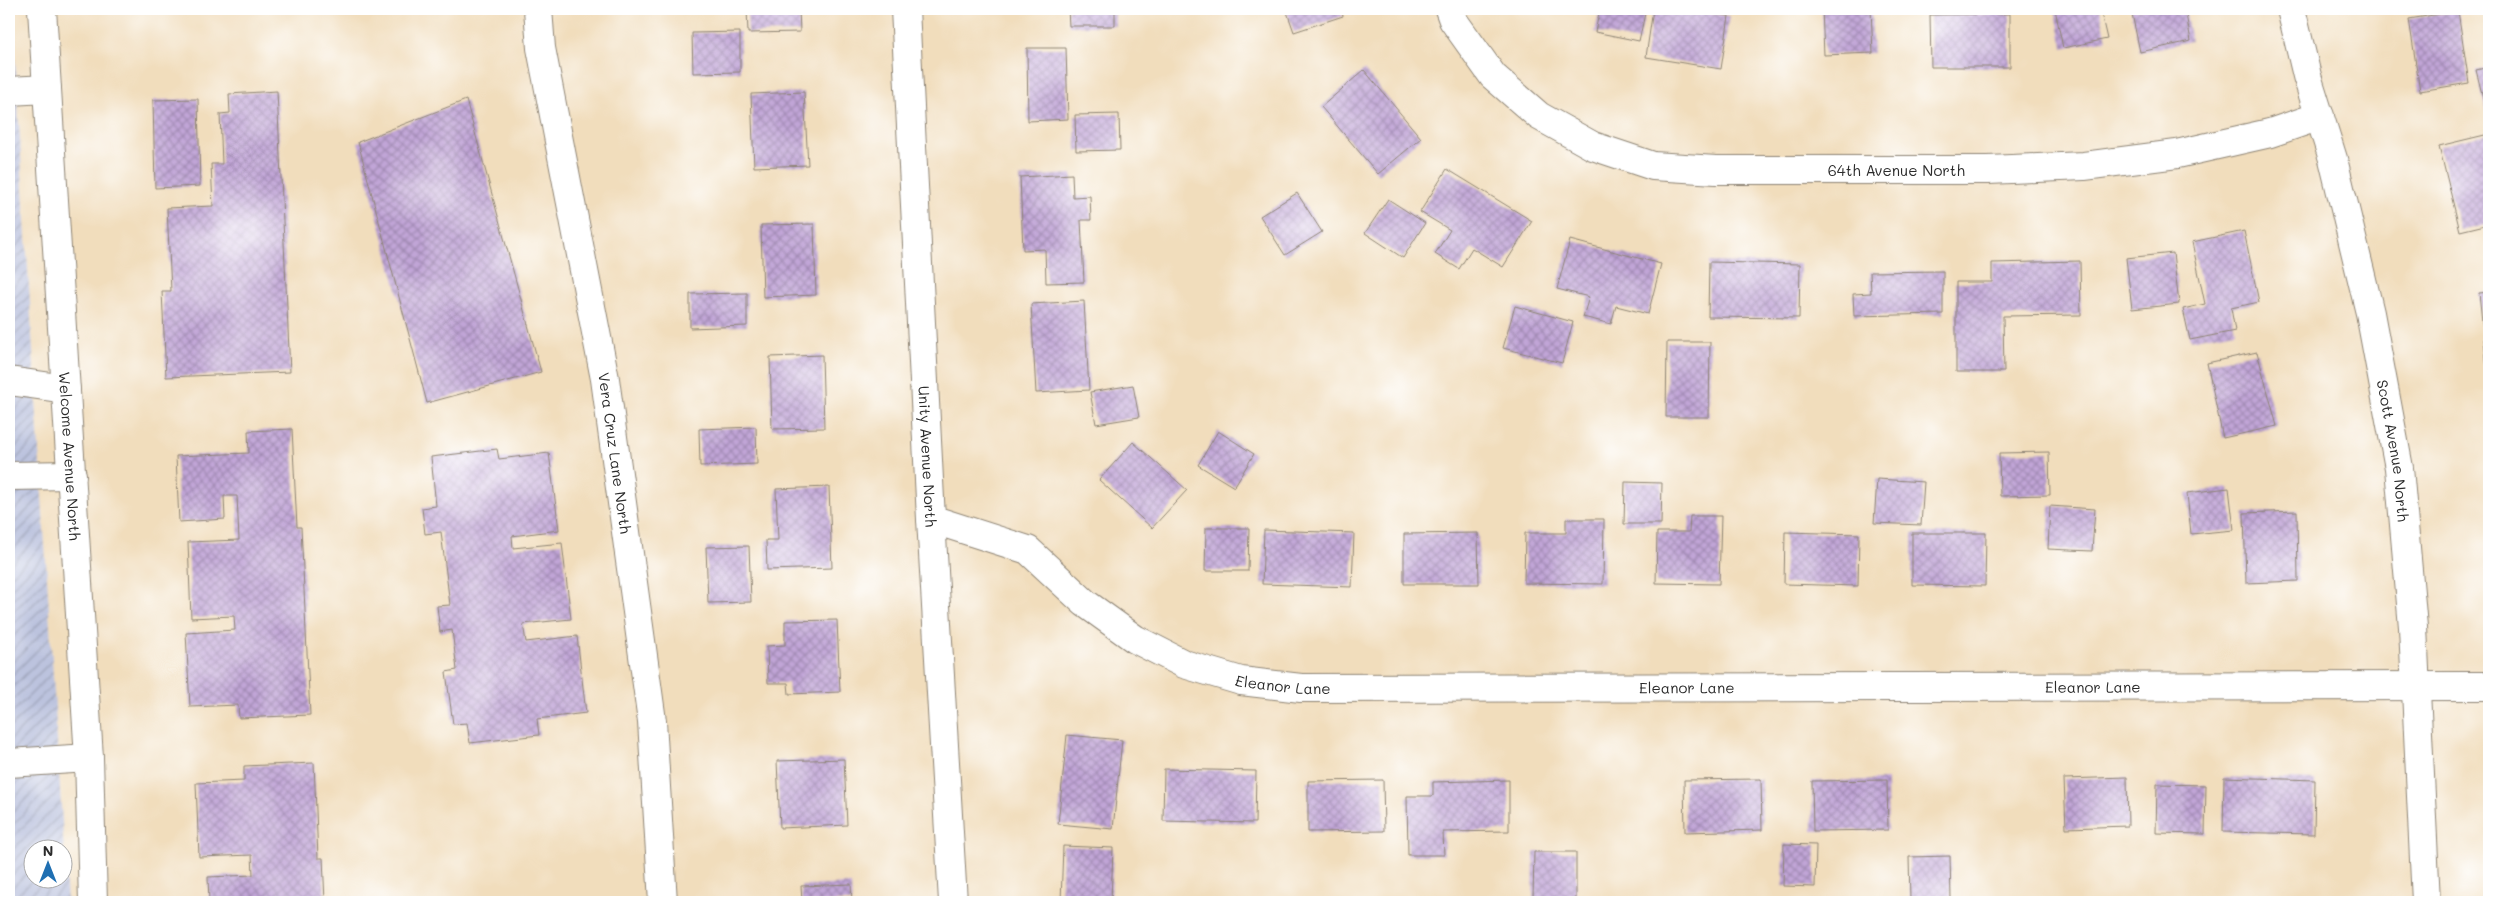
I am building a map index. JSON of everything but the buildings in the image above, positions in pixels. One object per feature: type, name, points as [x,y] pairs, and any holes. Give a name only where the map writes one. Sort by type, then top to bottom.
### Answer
[{"type":"street","name":"Welcome Avenue North","points":[[42,9],[90,758],[93,902]]},
{"type":"street","name":"Vera Cruz Lane North","points":[[538,9],[541,48],[605,379],[652,721],[663,902]]},
{"type":"street","name":"Unity Avenue North","points":[[905,9],[953,902]]},
{"type":"street","name":"64th Avenue North","points":[[1449,9],[1453,20],[1493,76],[1540,116],[1593,146],[1653,166],[1716,170],[1988,170],[2084,166],[2177,154],[2270,133],[2320,116]]},
{"type":"street","name":"Scott Avenue North","points":[[2291,9],[2307,76],[2333,159],[2370,313],[2399,468],[2416,686],[2426,902]]},
{"type":"street","points":[[9,91],[47,89]]},
{"type":"street","points":[[9,381],[66,389]]},
{"type":"street","points":[[9,476],[72,475]]},
{"type":"street","name":"Eleanor Lane","points":[[931,519],[1028,550],[1085,603],[1135,639],[1184,664],[1241,681],[1301,688],[2489,686]]},
{"type":"street","points":[[9,763],[90,758]]},
{"type":"shaded area","points":[[9,9],[12,9],[63,838],[22,838],[22,888],[66,888],[67,902],[9,902]]}]
